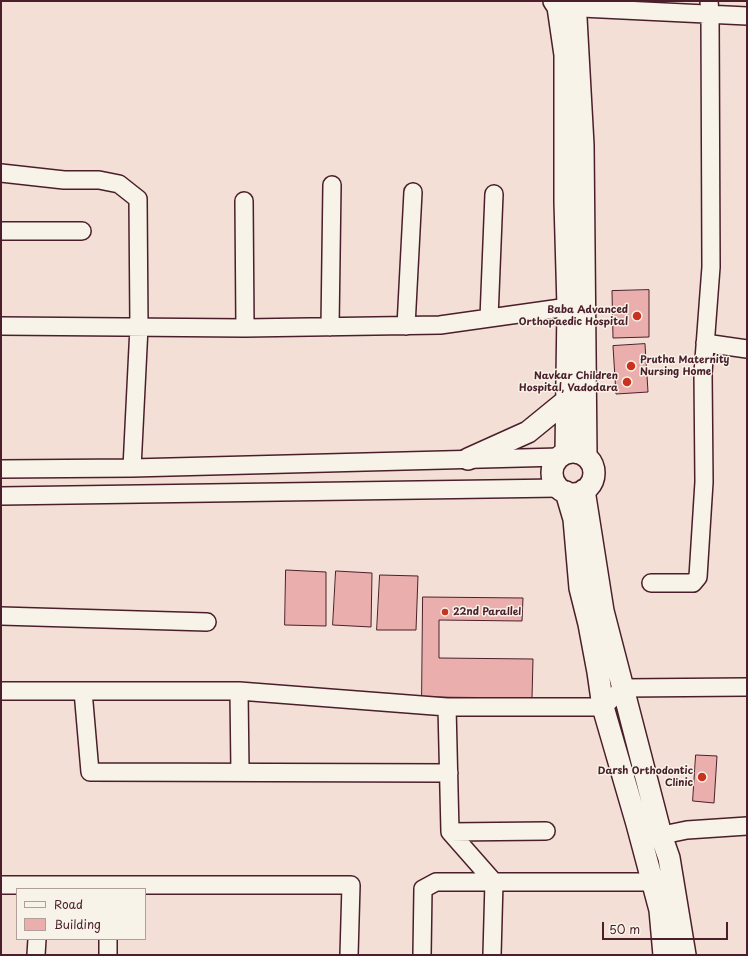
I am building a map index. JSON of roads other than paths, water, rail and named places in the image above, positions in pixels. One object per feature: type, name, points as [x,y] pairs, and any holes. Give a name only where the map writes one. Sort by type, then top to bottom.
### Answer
[{"type":"main road","points":[[564,4],[565,202],[568,307],[566,401],[570,455]]},
{"type":"main road","points":[[564,4],[576,18],[583,146],[570,455]]},
{"type":"main road","points":[[468,459],[528,432],[566,401]]},
{"type":"main road","points":[[570,455],[590,461],[594,473],[589,485],[570,490],[555,483],[552,476],[552,469],[555,462],[570,455]]},
{"type":"main road","points":[[570,490],[661,835],[669,858],[684,955]]},
{"type":"main road","points":[[570,490],[580,588],[589,624],[603,707],[660,910],[664,955]]},
{"type":"street","points":[[564,4],[710,7],[747,16]]},
{"type":"street","points":[[651,582],[693,583],[698,577],[704,482],[704,373],[710,266],[710,7]]},
{"type":"street","points":[[1,173],[64,180],[106,181],[119,184],[138,199],[139,327],[132,468]]},
{"type":"street","points":[[330,327],[332,185]]},
{"type":"street","points":[[406,326],[413,192]]},
{"type":"street","points":[[489,318],[494,194]]},
{"type":"street","points":[[244,201],[245,328]]},
{"type":"street","points":[[1,231],[82,231]]},
{"type":"street","points":[[1,326],[245,328],[440,325],[568,307]]},
{"type":"street","points":[[705,343],[747,349]]},
{"type":"street","points":[[1,468],[132,468],[570,455]]},
{"type":"street","points":[[1,496],[570,490]]},
{"type":"street","points":[[1,616],[207,622]]},
{"type":"street","points":[[1,691],[239,690],[447,707],[603,707],[623,688],[747,688]]},
{"type":"street","points":[[239,690],[240,772]]},
{"type":"street","points":[[83,691],[90,772],[449,773]]},
{"type":"street","points":[[447,707],[450,832],[494,882],[492,955]]},
{"type":"street","points":[[641,839],[687,830],[747,826]]},
{"type":"street","points":[[450,832],[546,831]]},
{"type":"street","points":[[422,955],[422,889],[436,882],[652,882]]},
{"type":"street","points":[[1,884],[38,887],[350,885],[349,955]]},
{"type":"street","points":[[36,955],[37,940]]},
{"type":"street","points":[[108,940],[108,955]]},
{"type":"place","name":"Baba Advanced Orthopaedic Hospital","points":[[637,316]]},
{"type":"place","name":"Prutha Maternity Nursing Home","points":[[631,366]]},
{"type":"place","name":"Navkar Children Hospital, Vadodara","points":[[627,382]]},
{"type":"place","name":"22nd Parallel","points":[[445,612]]},
{"type":"place","name":"Darsh Orthodontic Clinic","points":[[702,777]]}]
